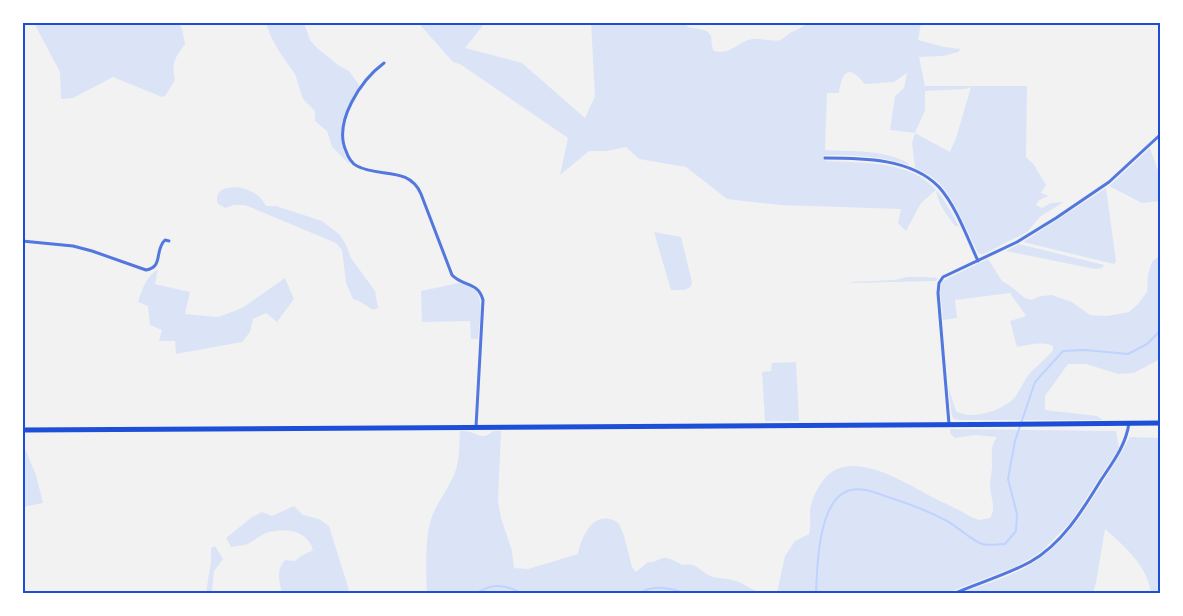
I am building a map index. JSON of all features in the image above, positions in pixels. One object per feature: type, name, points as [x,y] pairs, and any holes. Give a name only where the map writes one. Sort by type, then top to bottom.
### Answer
[{"type":"main road","points":[[22,430],[1161,423]]},
{"type":"street","points":[[384,63],[367,80],[349,109],[343,128],[344,145],[351,160],[357,165],[403,176],[415,183],[452,275],[475,287],[481,294],[483,300],[476,427]]},
{"type":"street","points":[[949,424],[938,285],[940,280],[1029,235],[1106,184],[1161,135]]},
{"type":"street","points":[[825,158],[885,162],[912,170],[930,180],[939,188],[952,207],[978,261]]},
{"type":"street","points":[[22,241],[73,246],[146,270],[156,266],[161,243],[165,240],[169,241]]},
{"type":"street","points":[[953,594],[1028,563],[1059,539],[1077,518],[1122,448],[1129,423]]},
{"type":"shaded area","points":[[34,23],[179,23],[185,44],[175,61],[173,69],[175,80],[165,96],[162,97],[113,77],[73,98],[61,99],[60,72]]},
{"type":"shaded area","points":[[266,23],[304,23],[310,40],[317,48],[349,71],[360,86],[348,106],[342,124],[342,144],[350,165],[332,147],[327,131],[315,121],[315,111],[303,99],[295,74],[280,53]]},
{"type":"shaded area","points":[[421,23],[485,23],[465,48],[522,63],[585,118],[595,96],[591,23],[685,23],[688,27],[709,33],[714,51],[725,52],[752,39],[780,40],[808,23],[921,23],[918,40],[961,49],[943,56],[919,57],[925,86],[1027,86],[1026,157],[1034,165],[1046,185],[1041,193],[1049,196],[1039,200],[1036,205],[1042,208],[1051,203],[1064,202],[1041,216],[1027,232],[984,254],[978,253],[945,189],[934,178],[915,168],[912,143],[915,133],[890,130],[895,96],[904,88],[907,73],[894,82],[865,84],[853,73],[846,74],[839,93],[827,93],[825,150],[888,155],[909,165],[846,155],[825,155],[825,161],[869,163],[899,168],[925,180],[936,190],[921,203],[906,231],[898,223],[901,209],[780,205],[727,199],[686,167],[639,159],[626,147],[607,151],[589,151],[560,175],[568,138],[460,64],[453,62],[421,26]],"holes":[[[971,87],[950,152],[915,133],[925,110],[925,91]]]},
{"type":"shaded area","points":[[1150,148],[1160,176],[1160,201],[1142,203],[1109,186]]},
{"type":"shaded area","points":[[238,187],[255,193],[266,206],[276,206],[322,221],[340,235],[351,258],[375,291],[378,308],[373,310],[353,299],[346,283],[342,250],[336,243],[245,205],[225,208],[217,203],[220,192]]},
{"type":"shaded area","points":[[1106,188],[1116,261],[1114,264],[1023,242]]},
{"type":"shaded area","points":[[936,190],[959,226],[955,226],[949,218]]},
{"type":"shaded area","points":[[654,232],[681,237],[692,282],[684,290],[671,290]]},
{"type":"shaded area","points":[[1019,244],[1104,265],[1102,268],[1095,269],[1006,251]]},
{"type":"shaded area","points":[[1160,255],[1160,359],[1134,373],[1118,374],[1086,364],[1068,364],[1045,396],[1045,410],[1097,416],[1103,420],[954,419],[948,386],[956,411],[962,414],[987,413],[996,410],[1015,397],[1028,376],[1053,350],[1053,346],[1031,344],[1017,347],[1010,321],[1026,316],[1010,293],[955,300],[957,318],[943,320],[940,291],[942,282],[988,259],[1002,281],[1025,298],[1031,300],[1052,295],[1072,302],[1090,315],[1107,316],[1129,312],[1138,304],[1147,292],[1148,275],[1152,262]]},
{"type":"shaded area","points":[[158,269],[155,284],[190,292],[185,314],[218,317],[242,308],[285,278],[294,299],[277,322],[266,313],[253,319],[250,332],[242,342],[176,354],[175,341],[159,341],[162,330],[150,325],[148,306],[138,302],[147,280]]},
{"type":"shaded area","points":[[907,277],[938,278],[936,281],[849,282],[895,280]]},
{"type":"shaded area","points":[[459,283],[472,288],[478,295],[480,314],[478,339],[471,339],[470,321],[422,322],[421,291]]},
{"type":"shaded area","points":[[796,362],[799,421],[765,421],[762,372],[771,371],[772,363]]},
{"type":"shaded area","points":[[950,429],[1116,431],[1119,448],[1070,523],[1042,551],[1015,567],[947,593],[777,593],[785,556],[795,541],[809,534],[810,511],[817,489],[825,478],[836,470],[849,466],[878,470],[971,517],[979,520],[990,518],[993,506],[990,485],[992,451],[997,437],[974,435],[955,438],[950,433]]},
{"type":"shaded area","points":[[460,431],[484,436],[493,431],[501,431],[498,501],[512,551],[514,568],[528,569],[578,554],[581,542],[592,525],[602,519],[609,519],[619,524],[632,567],[636,572],[648,562],[668,558],[682,565],[693,565],[711,576],[736,581],[762,593],[427,593],[428,531],[434,511],[457,466]]},
{"type":"shaded area","points":[[1130,437],[1160,438],[1160,593],[1151,593],[1140,565],[1105,529],[1093,593],[960,593],[1018,571],[1036,561],[1056,545],[1073,527]]},
{"type":"shaded area","points":[[26,451],[36,475],[43,503],[23,507],[23,452]]},
{"type":"shaded area","points":[[294,506],[303,515],[319,519],[329,526],[349,593],[282,593],[279,576],[282,564],[285,560],[295,561],[313,550],[301,534],[288,530],[273,531],[263,534],[248,544],[231,547],[226,538],[252,517],[262,512],[272,516]]},
{"type":"shaded area","points":[[215,546],[223,559],[214,571],[211,593],[206,593],[211,548]]},
{"type":"waterway","points":[[816,594],[819,551],[826,519],[832,505],[840,495],[851,490],[871,491],[920,508],[947,521],[982,544],[1005,544],[1016,531],[1017,514],[1008,479],[1015,441],[1035,382],[1063,351],[1085,350],[1128,354],[1147,344],[1160,331]]},
{"type":"waterway","points":[[476,594],[494,586],[523,594]]},
{"type":"waterway","points":[[639,594],[657,588],[689,594]]}]
